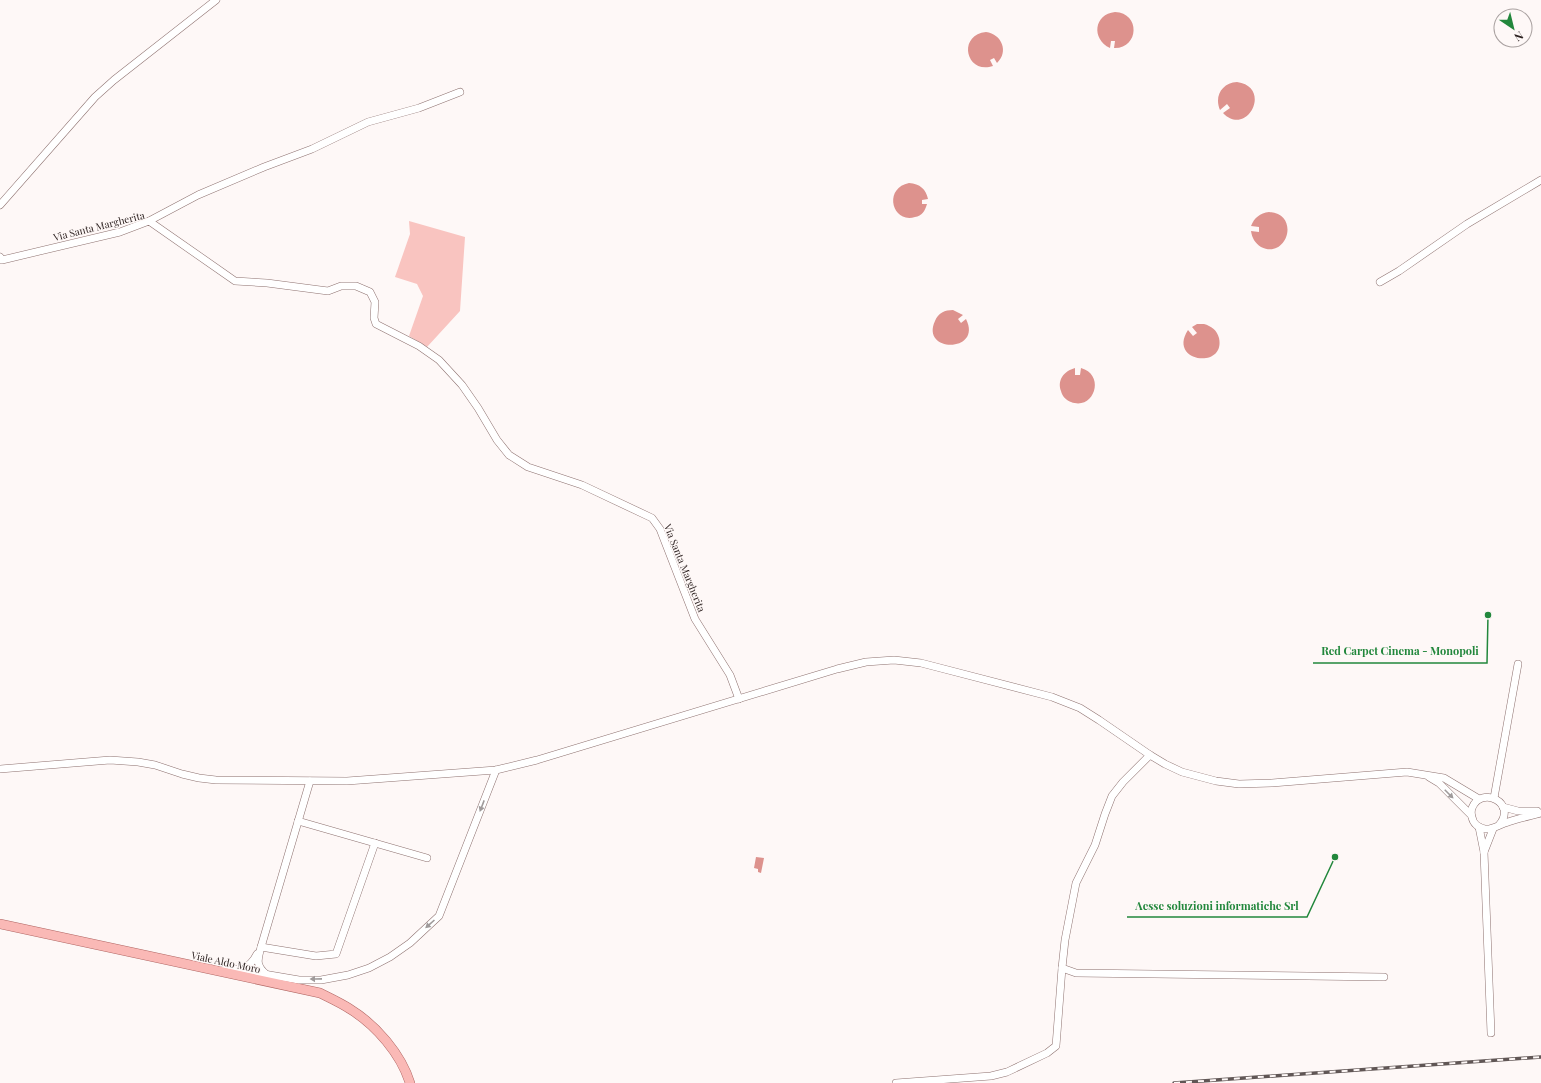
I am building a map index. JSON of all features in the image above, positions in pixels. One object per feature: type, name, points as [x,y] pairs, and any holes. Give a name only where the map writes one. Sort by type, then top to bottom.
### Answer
[{"type":"main road","name":"Viale Aldo Moro","points":[[0,924],[320,993],[350,1008],[375,1028],[394,1052],[408,1076],[410,1083]]},
{"type":"street","points":[[0,205],[95,97],[114,80],[216,0]]},
{"type":"street","points":[[149,221],[198,195],[264,167],[312,149],[368,122],[419,108],[460,92]]},
{"type":"street","points":[[1380,282],[1399,271],[1467,224],[1541,180]]},
{"type":"street","name":"Via Santa Margherita","points":[[0,258],[2,260],[112,234],[149,221],[235,281],[267,283],[328,291],[341,286],[356,286],[370,292],[375,302],[374,318],[376,324],[419,346],[439,360],[462,385],[497,440],[509,455],[528,467],[582,485],[652,518],[660,529],[695,619],[730,675],[739,699]]},
{"type":"street","points":[[0,768],[110,760],[155,765],[182,774],[210,779],[310,781],[382,779],[496,770],[538,760],[866,662],[894,660],[921,663],[1052,697],[1080,708],[1150,755],[1182,772],[1216,781],[1239,784],[1272,783],[1407,772],[1444,778],[1479,800]]},
{"type":"street","points":[[1494,798],[1518,664]]},
{"type":"street","points":[[896,1083],[991,1076],[1007,1072],[1047,1053],[1056,1046],[1065,940],[1076,883],[1095,845],[1104,814],[1112,796],[1123,782],[1150,755]]},
{"type":"street","points":[[220,971],[228,968],[299,980],[322,980],[348,975],[369,968],[410,943],[439,916],[496,770]]},
{"type":"street","points":[[1425,775],[1438,783],[1471,815],[1479,827],[1484,852],[1490,1033]]},
{"type":"street","points":[[266,974],[260,968],[258,962],[261,947],[310,781]]},
{"type":"street","points":[[1471,815],[1474,805],[1479,800],[1488,797],[1499,801],[1503,807],[1504,815],[1496,827],[1484,852]]},
{"type":"street","points":[[1503,807],[1518,811],[1541,812]]},
{"type":"street","points":[[1479,827],[1486,829],[1496,827],[1541,812]]},
{"type":"street","points":[[298,821],[427,858]]},
{"type":"street","points":[[261,947],[316,956],[336,954],[375,843]]},
{"type":"street","points":[[239,970],[247,967],[252,962],[261,947]]},
{"type":"street","points":[[1062,968],[1076,973],[1384,976]]},
{"type":"shaded area","points":[[1115,12],[1123,14],[1129,18],[1133,24],[1134,31],[1128,43],[1122,47],[1114,48],[1115,41],[1111,41],[1110,48],[1100,39],[1098,27],[1099,22],[1103,17]]},
{"type":"shaded area","points":[[986,32],[992,33],[1000,40],[1003,54],[997,63],[994,58],[990,60],[993,66],[984,67],[976,65],[971,60],[968,54],[968,46],[971,40],[977,35]]},
{"type":"shaded area","points":[[1237,82],[1248,86],[1253,92],[1255,101],[1252,109],[1247,115],[1240,119],[1232,119],[1223,113],[1230,108],[1227,104],[1220,110],[1218,100],[1223,88]]},
{"type":"shaded area","points":[[909,183],[922,188],[926,192],[928,199],[922,200],[922,204],[927,204],[921,214],[907,218],[896,211],[893,198],[896,191],[901,186]]},
{"type":"shaded area","points":[[1269,212],[1279,215],[1285,220],[1287,227],[1287,235],[1283,242],[1278,247],[1270,249],[1261,247],[1257,244],[1251,231],[1259,232],[1259,227],[1251,226],[1252,223],[1260,215]]},
{"type":"shaded area","points":[[409,221],[465,237],[460,311],[427,347],[409,336],[423,296],[417,284],[395,277],[410,234]]},
{"type":"shaded area","points":[[953,310],[963,315],[958,319],[961,323],[966,319],[969,330],[966,338],[960,343],[951,345],[936,339],[933,331],[935,321],[938,316],[942,312]]},
{"type":"shaded area","points":[[1197,324],[1204,324],[1211,327],[1217,333],[1219,338],[1219,348],[1214,355],[1207,358],[1198,358],[1190,355],[1185,349],[1184,341],[1188,330],[1193,336],[1197,333],[1192,327]]},
{"type":"shaded area","points":[[1075,368],[1075,375],[1080,375],[1081,368],[1089,372],[1095,384],[1091,397],[1086,401],[1079,403],[1071,402],[1066,399],[1062,395],[1060,387],[1062,376],[1071,369]]},
{"type":"shaded area","points":[[756,857],[764,858],[761,873],[758,872],[758,869],[754,868]]},
{"type":"railway","points":[[1174,1083],[1541,1057]]},
{"type":"place","name":"Red Carpet Cinema - Monopoli","points":[[1488,615]]},
{"type":"place","name":"Aesse soluzioni informatiche Srl","points":[[1335,857]]}]
